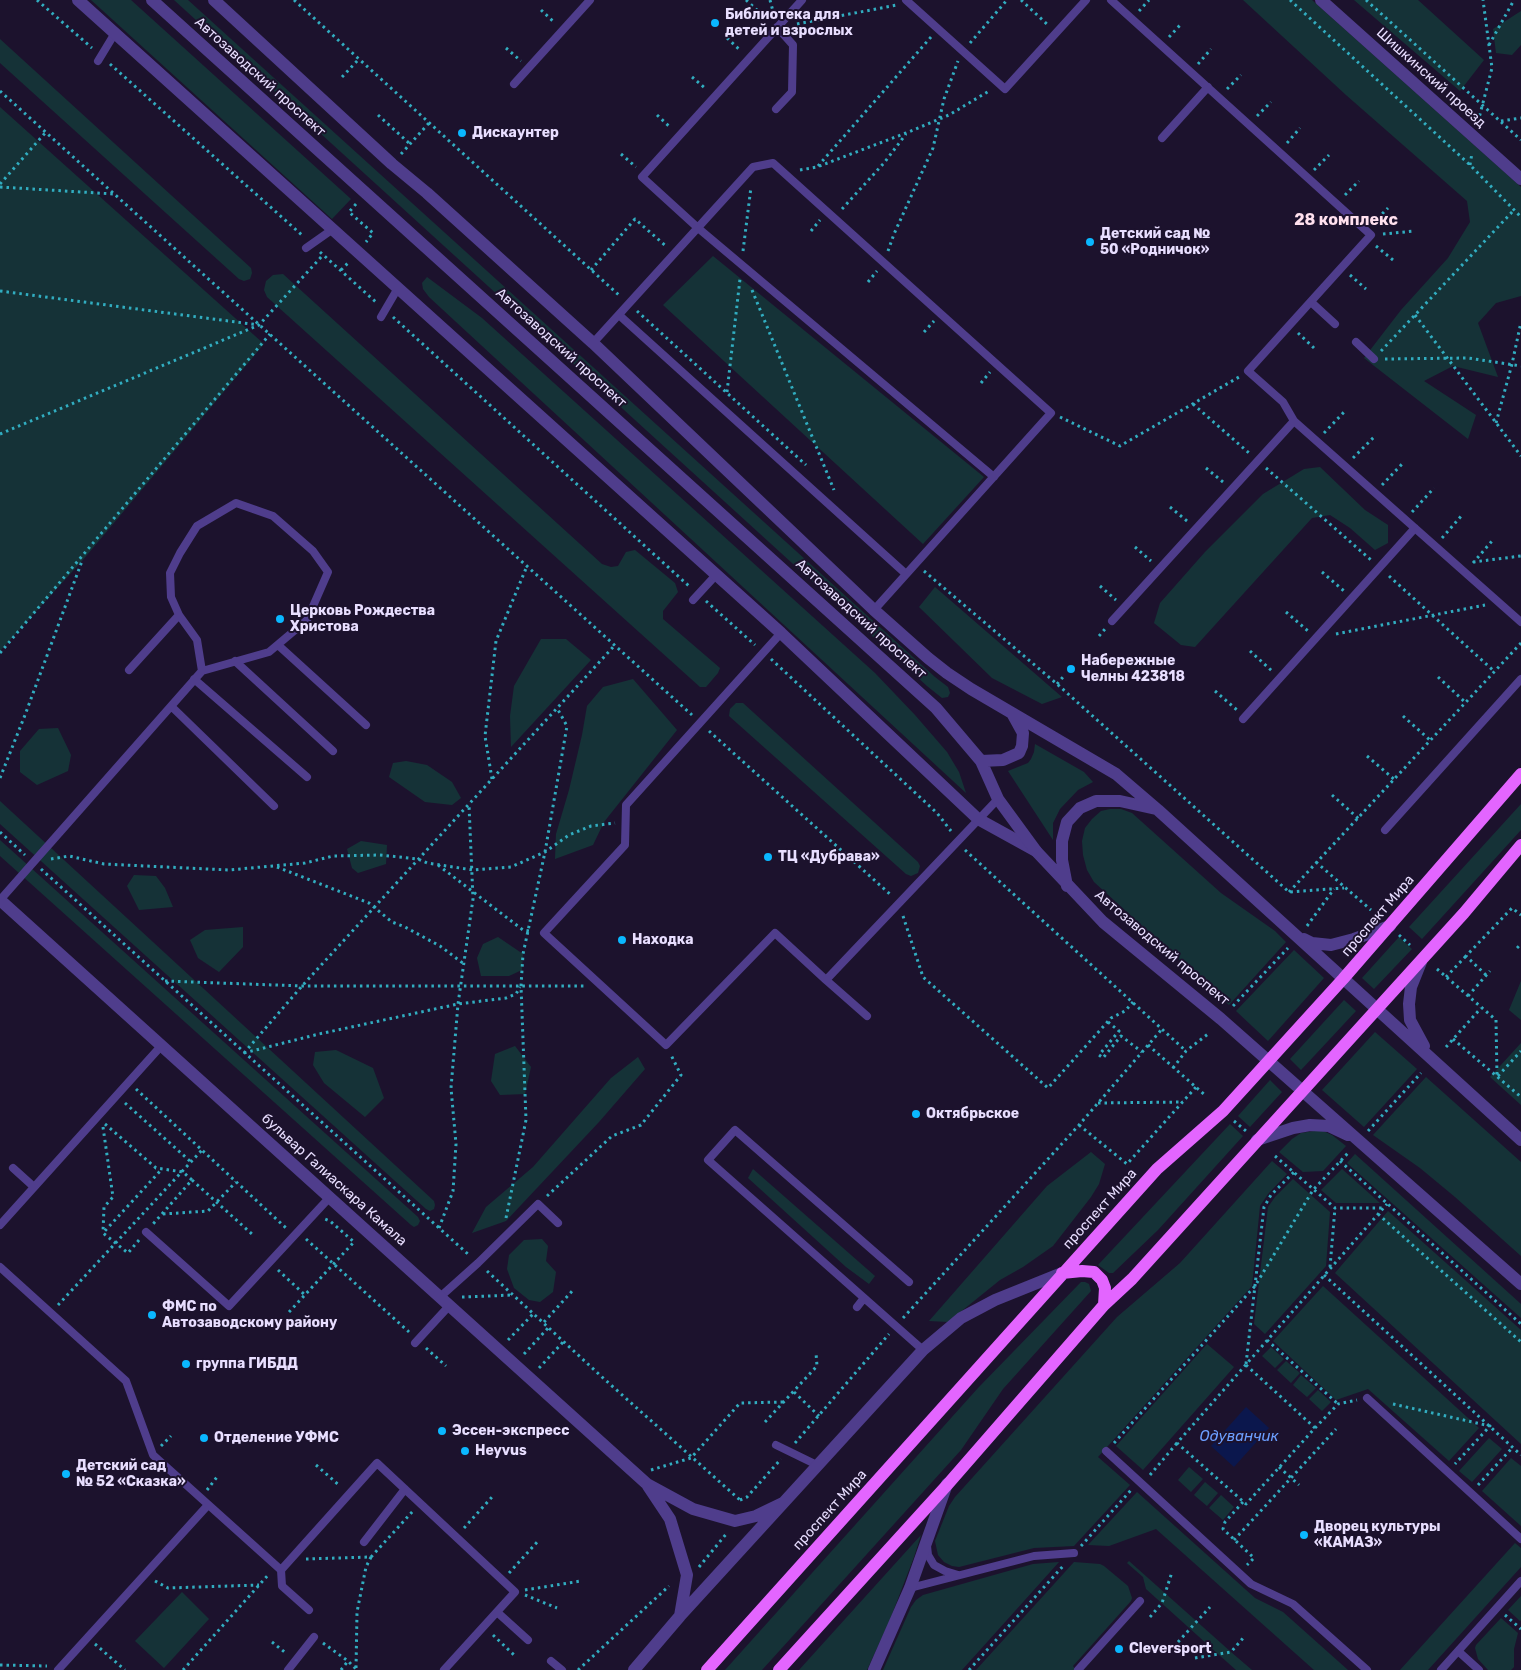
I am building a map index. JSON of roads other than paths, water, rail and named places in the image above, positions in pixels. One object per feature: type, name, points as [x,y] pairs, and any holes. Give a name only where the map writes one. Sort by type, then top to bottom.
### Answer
[{"type":"main road","name":"проспект Мира","points":[[707,1670],[1157,1168],[1223,1111],[1343,979],[1393,930],[1521,774]]},
{"type":"main road","points":[[779,1670],[948,1484],[1104,1304],[1132,1279],[1377,1010],[1423,956],[1464,913],[1521,845]]},
{"type":"main road","points":[[1062,1273],[1094,1272],[1102,1280],[1105,1288],[1104,1304]]},
{"type":"street","points":[[78,0],[782,633],[978,819],[1036,851]]},
{"type":"street","name":"Автозаводский проспект","points":[[152,0],[929,701],[981,761],[998,799],[1036,851],[1103,922],[1215,1013],[1303,1090],[1364,1136],[1520,1282]]},
{"type":"street","name":"Автозаводский проспект","points":[[214,0],[392,164],[427,193],[593,344],[874,610],[947,674],[1116,774],[1521,1140]]},
{"type":"street","name":"Шишкинский проезд","points":[[1321,0],[1521,178]]},
{"type":"street","points":[[981,761],[1004,760],[1019,753],[1022,746],[1023,733],[1012,712]]},
{"type":"street","points":[[1067,886],[1062,860],[1062,841],[1067,822],[1080,808],[1096,801],[1120,801],[1158,810]]},
{"type":"street","name":"бульвар Галиаскара Камала","points":[[0,900],[647,1484]]},
{"type":"street","points":[[1297,938],[1312,943],[1331,945],[1393,930]]},
{"type":"street","points":[[1423,956],[1411,987],[1408,1004],[1410,1020],[1418,1037],[1434,1060]]},
{"type":"street","points":[[1257,1140],[1293,1128],[1310,1125],[1329,1126],[1364,1136]]},
{"type":"street","points":[[635,1670],[680,1616],[923,1350],[961,1318],[995,1300],[1062,1273]]},
{"type":"street","points":[[647,1484],[693,1509],[735,1521],[756,1516],[783,1504]]},
{"type":"street","points":[[647,1484],[670,1519],[687,1575],[680,1616]]},
{"type":"street","points":[[874,1670],[910,1588],[948,1484]]},
{"type":"lane","points":[[514,84],[590,0]]},
{"type":"lane","points":[[802,0],[642,177],[698,228],[994,477]]},
{"type":"lane","points":[[907,1],[1005,89],[1086,0]]},
{"type":"lane","points":[[1111,0],[1308,177],[1368,234],[1342,268],[1248,372],[1283,402],[1294,421],[1521,622]]},
{"type":"lane","points":[[776,109],[792,92],[792,45],[777,27]]},
{"type":"lane","points":[[100,59],[115,33]]},
{"type":"lane","points":[[1162,138],[1208,87]]},
{"type":"lane","points":[[593,344],[753,167],[772,163],[1051,413],[874,610]]},
{"type":"lane","points":[[309,246],[333,229]]},
{"type":"lane","points":[[383,314],[398,288]]},
{"type":"lane","points":[[1311,302],[1335,324]]},
{"type":"lane","points":[[619,315],[906,574]]},
{"type":"lane","points":[[1356,342],[1374,358]]},
{"type":"lane","points":[[1112,621],[1294,421]]},
{"type":"lane","points":[[0,900],[202,671],[269,652],[307,620],[328,572],[314,551],[273,516],[236,503],[197,526],[170,573],[171,597],[180,615],[197,640],[202,671]]},
{"type":"lane","points":[[1244,718],[1415,528]]},
{"type":"lane","points":[[696,598],[716,575]]},
{"type":"lane","points":[[129,670],[180,615]]},
{"type":"lane","points":[[782,633],[626,805],[625,845],[544,933],[666,1045],[775,933],[867,1016]]},
{"type":"lane","points":[[278,645],[366,725]]},
{"type":"lane","points":[[235,662],[333,751]]},
{"type":"lane","points":[[194,679],[307,777]]},
{"type":"lane","points":[[1385,830],[1521,679]]},
{"type":"lane","points":[[171,706],[274,806]]},
{"type":"lane","points":[[826,980],[998,799]]},
{"type":"lane","points":[[0,1225],[162,1045]]},
{"type":"lane","points":[[909,1282],[735,1130],[708,1160],[923,1350]]},
{"type":"lane","points":[[13,1168],[34,1187]]},
{"type":"lane","points":[[146,1232],[229,1306],[330,1197]]},
{"type":"lane","points":[[415,1343],[443,1300],[510,1230],[538,1204],[558,1223]]},
{"type":"lane","points":[[0,1267],[126,1381],[153,1455],[279,1568],[282,1586],[309,1610]]},
{"type":"lane","points":[[857,1307],[864,1298]]},
{"type":"lane","points":[[1367,1398],[1521,1539]]},
{"type":"lane","points":[[776,1444],[817,1465]]},
{"type":"lane","points":[[1106,1451],[1251,1584],[1293,1604],[1367,1670]]},
{"type":"lane","points":[[279,1568],[290,1560],[377,1463],[515,1592],[444,1670]]},
{"type":"lane","points":[[364,1542],[405,1489]]},
{"type":"lane","points":[[60,1668],[208,1505]]},
{"type":"lane","points":[[927,1542],[928,1555],[934,1565],[945,1572],[960,1575]]},
{"type":"lane","points":[[910,1588],[1034,1556],[1074,1553]]},
{"type":"lane","points":[[1441,1670],[1521,1581]]},
{"type":"lane","points":[[1078,1670],[1140,1601]]},
{"type":"lane","points":[[497,1612],[528,1640]]},
{"type":"lane","points":[[288,1670],[314,1637]]},
{"type":"lane","points":[[1458,1651],[1479,1670]]},
{"type":"lane","points":[[551,1661],[562,1670]]},
{"type":"water","name":"Одуванчик","points":[[1246,1407],[1269,1428],[1234,1467],[1211,1446]]},
{"type":"place","name":"Библиотека для детей и взрослых","points":[[715,23]]},
{"type":"place","name":"Дискаунтер","points":[[462,133]]},
{"type":"place","name":"Детский сад № 50 «Родничок»","points":[[1090,242]]},
{"type":"place","name":"Церковь Рождества Христова","points":[[280,619]]},
{"type":"place","name":"Набережные Челны 423818","points":[[1071,669]]},
{"type":"place","name":"ТЦ «Дубрава»","points":[[768,857]]},
{"type":"place","name":"Находка","points":[[622,940]]},
{"type":"place","name":"Октябрьское","points":[[916,1114]]},
{"type":"place","name":"ФМС по Автозаводскому району","points":[[152,1315]]},
{"type":"place","name":"группа ГИБДД","points":[[186,1364]]},
{"type":"place","name":"Эссен-экспресс","points":[[442,1431]]},
{"type":"place","name":"Отделение УФМС","points":[[204,1438]]},
{"type":"place","name":"Heyvus","points":[[465,1451]]},
{"type":"place","name":"Детский сад № 52 «Сказка»","points":[[66,1474]]},
{"type":"place","name":"Дворец культуры «КАМАЗ»","points":[[1304,1535]]},
{"type":"place","name":"Cleversport","points":[[1119,1649]]},
{"type":"district","name":"28 комплекс","points":[[1346,220]]}]
